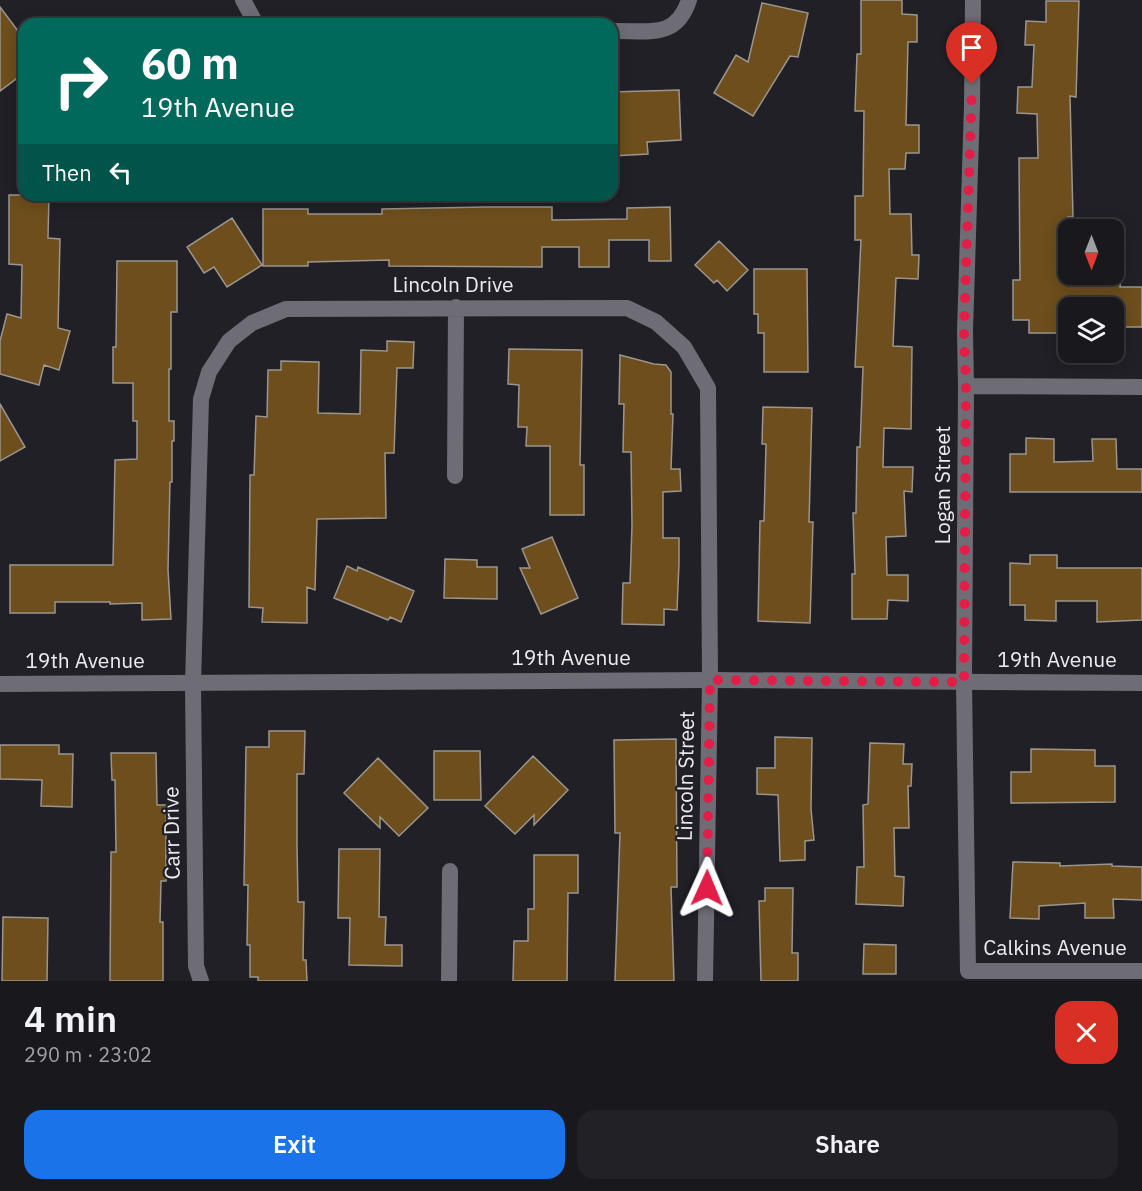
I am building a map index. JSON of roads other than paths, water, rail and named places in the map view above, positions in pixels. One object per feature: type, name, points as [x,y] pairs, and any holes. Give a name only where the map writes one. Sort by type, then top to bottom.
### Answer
[{"type":"street","points":[[243,0],[253,18]]},
{"type":"street","points":[[618,31],[664,30],[680,21],[689,0]]},
{"type":"street","name":"Logan Street","points":[[968,971],[964,682],[966,386],[964,332],[972,105],[973,0]]},
{"type":"street","points":[[455,476],[456,307]]},
{"type":"street","name":"Lincoln Drive","points":[[193,684],[201,399],[209,372],[229,341],[252,322],[286,309],[456,307],[627,308],[656,322],[689,353],[708,388],[710,680]]},
{"type":"street","points":[[966,386],[1142,387]]},
{"type":"street","name":"19th Avenue","points":[[0,684],[710,680],[1142,682]]},
{"type":"street","name":"Lincoln Street","points":[[705,981],[710,680]]},
{"type":"street","name":"Carr Drive","points":[[193,684],[196,966],[201,981]]},
{"type":"street","points":[[449,981],[450,871]]},
{"type":"street","name":"Calkins Avenue","points":[[968,971],[1142,970]]}]
